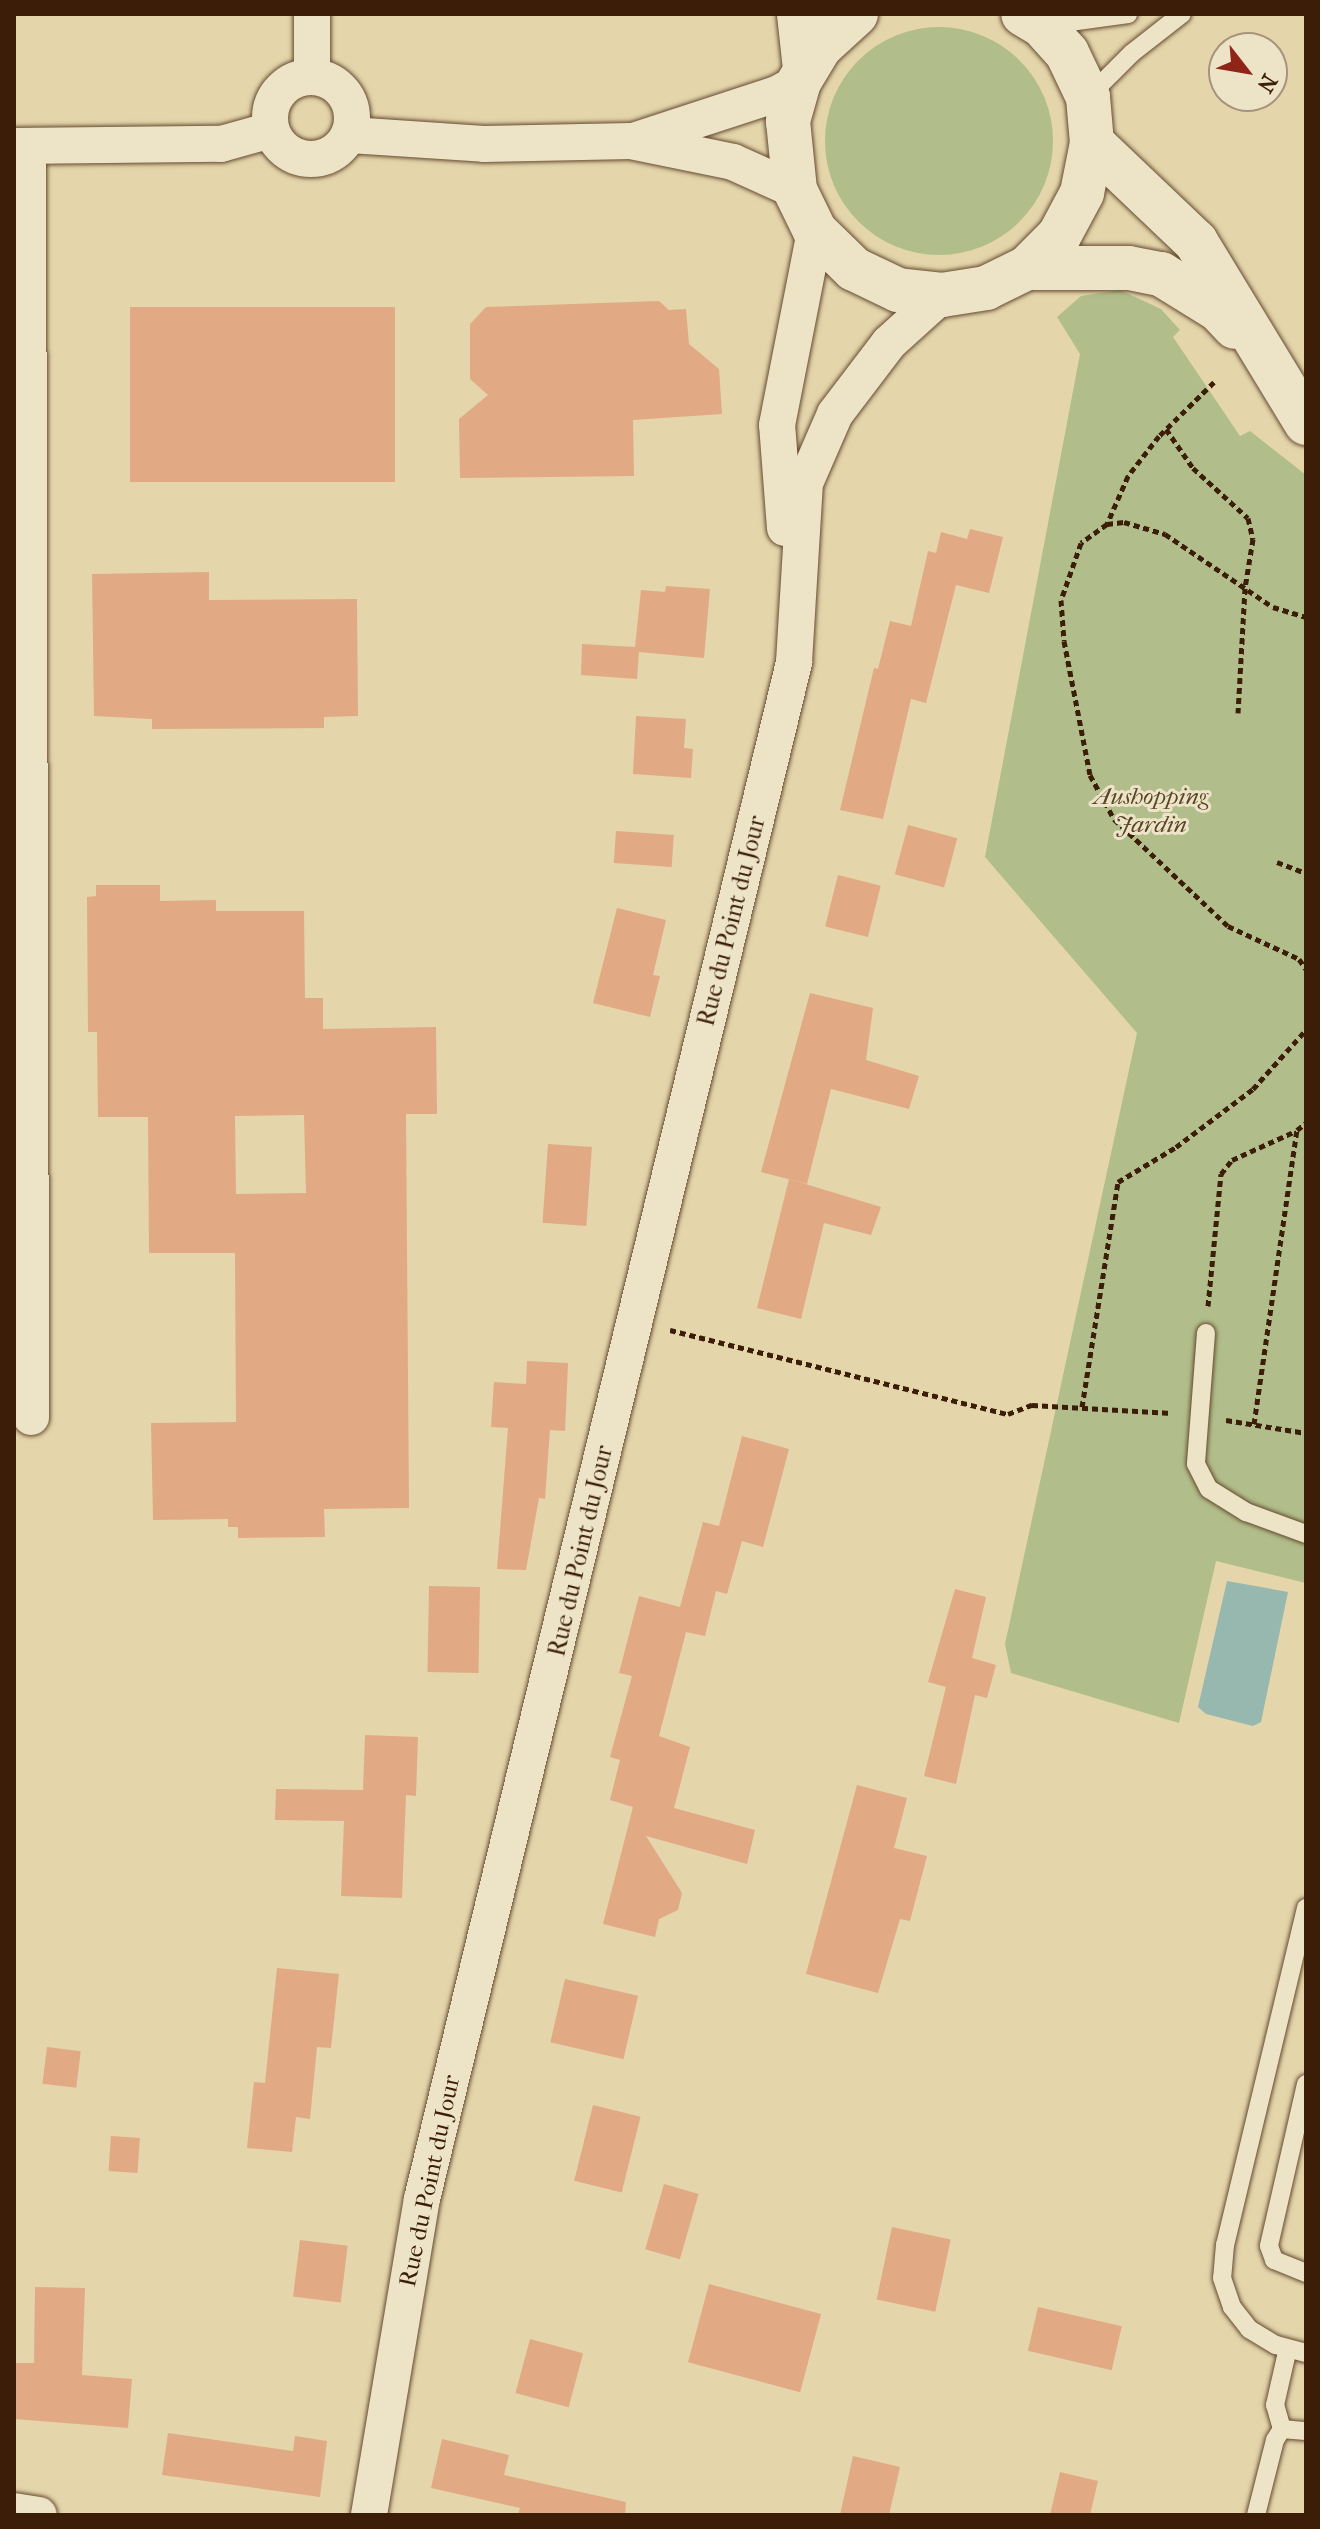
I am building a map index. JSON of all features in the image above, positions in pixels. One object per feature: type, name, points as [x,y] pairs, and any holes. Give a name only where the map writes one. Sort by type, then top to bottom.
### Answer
[{"type":"street","points":[[312,14],[312,77]]},
{"type":"street","points":[[799,14],[802,75],[788,121],[795,190],[815,231],[854,269],[898,290],[942,295],[986,288],[1027,268],[1059,236],[1082,193],[1092,143],[1088,97],[1067,53],[1033,20]]},
{"type":"street","points":[[631,141],[777,94],[802,75],[856,14]]},
{"type":"street","points":[[312,77],[342,91],[350,106],[350,135],[328,157],[312,160],[282,148],[271,130],[270,109],[281,89],[312,77]]},
{"type":"street","points":[[31,1417],[21,146],[221,144],[271,130]]},
{"type":"street","points":[[350,135],[484,144],[631,141],[733,162],[795,190]]},
{"type":"street","points":[[1092,143],[1196,242],[1258,352],[1306,423]]},
{"type":"street","name":"Rue du Point du Jour","points":[[796,588],[783,521],[777,425],[815,231]]},
{"type":"street","points":[[1027,268],[1129,268],[1161,274],[1219,310],[1258,352]]},
{"type":"street","name":"Rue du Point du Jour","points":[[369,2515],[422,2199],[794,662],[796,588],[805,483],[835,414],[889,343],[942,295]]},
{"type":"street","points":[[14,2511],[39,2515]]},
{"type":"lane","points":[[1033,20],[1128,14]]},
{"type":"lane","points":[[1088,97],[1182,14]]},
{"type":"lane","points":[[1206,1333],[1196,1464],[1209,1489],[1246,1512],[1306,1534]]},
{"type":"lane","points":[[1256,2515],[1282,2429],[1275,2405],[1297,2350],[1249,2329],[1232,2307],[1222,2278],[1225,2245],[1306,1908]]},
{"type":"lane","points":[[1306,2084],[1269,2246],[1274,2260],[1306,2273]]},
{"type":"lane","points":[[1282,2429],[1306,2431]]},
{"type":"path","points":[[1107,524],[1128,476],[1166,429],[1214,382]]},
{"type":"path","points":[[1166,429],[1193,468],[1248,518],[1253,539],[1245,588],[1238,713]]},
{"type":"path","points":[[1306,617],[1273,607],[1165,534],[1124,522],[1107,524],[1081,543],[1061,600],[1064,641],[1090,775],[1114,819],[1228,926],[1299,959],[1306,969]]},
{"type":"path","points":[[1277,862],[1306,873]]},
{"type":"path","points":[[1082,1407],[1118,1182],[1176,1147],[1253,1089],[1306,1030]]},
{"type":"path","points":[[1206,1333],[1221,1174],[1232,1160],[1306,1123]]},
{"type":"path","points":[[1254,1424],[1297,1130]]},
{"type":"path","points":[[634,1321],[1008,1414],[1032,1405],[1082,1407],[1198,1416],[1306,1433]]},
{"type":"green space","points":[[939,27],[983,35],[1020,60],[1045,97],[1053,141],[1045,185],[1020,222],[983,247],[939,255],[895,247],[858,222],[833,185],[825,141],[833,97],[858,60],[895,35]]},
{"type":"green space","name":"Aushopping Jardin","points":[[1120,290],[1161,309],[1180,330],[1173,337],[1240,436],[1250,431],[1306,475],[1306,1583],[1216,1561],[1179,1723],[1011,1673],[1005,1644],[1137,1033],[985,857],[1080,354],[1057,317],[1081,296]]},
{"type":"water","points":[[1227,1581],[1288,1592],[1261,1722],[1253,1726],[1206,1714],[1198,1707]]},
{"type":"building","points":[[659,301],[669,310],[686,309],[689,344],[719,369],[722,414],[633,420],[634,476],[460,478],[459,419],[488,395],[470,379],[470,324],[486,307]]},
{"type":"building","points":[[130,307],[395,307],[395,482],[130,482]]},
{"type":"building","points":[[970,529],[1003,537],[989,593],[956,585],[926,703],[911,699],[883,819],[840,810],[874,668],[878,669],[890,621],[911,626],[928,551],[936,553],[941,532],[967,539]]},
{"type":"building","points":[[209,572],[209,600],[357,599],[358,716],[324,717],[324,728],[152,729],[152,719],[94,716],[92,574]]},
{"type":"building","points":[[666,586],[710,589],[704,658],[639,652],[637,679],[581,675],[582,644],[635,647],[641,590],[665,592]]},
{"type":"building","points":[[636,716],[686,719],[684,748],[693,749],[691,778],[633,774]]},
{"type":"building","points":[[908,825],[957,838],[944,887],[895,874]]},
{"type":"building","points":[[616,831],[674,835],[672,867],[614,863]]},
{"type":"building","points":[[838,875],[881,886],[868,937],[825,926]]},
{"type":"building","points":[[96,885],[160,885],[160,901],[216,900],[216,911],[304,911],[305,998],[323,998],[323,1029],[436,1027],[437,1114],[406,1114],[409,1508],[324,1509],[325,1537],[238,1538],[238,1527],[228,1527],[228,1519],[153,1520],[151,1423],[236,1422],[235,1253],[149,1253],[148,1117],[98,1117],[97,1032],[88,1032],[87,897],[96,896]],"holes":[[[304,1115],[306,1193],[236,1194],[235,1116]]]},
{"type":"building","points":[[617,908],[666,920],[653,975],[660,976],[650,1017],[593,1003]]},
{"type":"building","points":[[810,993],[873,1008],[866,1060],[919,1076],[909,1109],[831,1089],[807,1184],[761,1172]]},
{"type":"building","points":[[548,1144],[592,1147],[586,1226],[542,1223]]},
{"type":"building","points":[[789,1179],[881,1207],[871,1235],[824,1223],[801,1319],[757,1308]]},
{"type":"building","points":[[527,1361],[568,1363],[565,1431],[550,1430],[545,1499],[539,1498],[526,1570],[497,1569],[508,1428],[491,1427],[494,1382],[526,1384]]},
{"type":"building","points":[[742,1436],[789,1449],[763,1547],[742,1541],[727,1594],[716,1591],[705,1636],[686,1632],[659,1736],[690,1747],[674,1808],[755,1830],[747,1864],[646,1836],[682,1893],[678,1910],[659,1919],[655,1937],[603,1924],[633,1807],[610,1800],[620,1760],[610,1757],[632,1676],[619,1673],[639,1596],[680,1607],[703,1522],[719,1526]]},
{"type":"building","points":[[429,1586],[480,1587],[478,1673],[427,1672]]},
{"type":"building","points":[[955,1589],[986,1597],[972,1658],[996,1665],[987,1698],[975,1695],[956,1784],[924,1776],[946,1687],[928,1682]]},
{"type":"building","points":[[365,1735],[418,1737],[416,1796],[406,1795],[402,1898],[341,1896],[344,1821],[275,1820],[276,1789],[363,1790]]},
{"type":"building","points":[[857,1785],[907,1798],[894,1848],[927,1856],[910,1921],[900,1919],[878,1993],[806,1974]]},
{"type":"building","points":[[277,1968],[339,1974],[331,2048],[317,2047],[310,2119],[296,2117],[292,2152],[247,2148],[254,2082],[265,2083]]},
{"type":"building","points":[[565,1979],[638,1996],[623,2059],[550,2042]]},
{"type":"building","points":[[47,2047],[81,2051],[76,2088],[42,2084]]},
{"type":"building","points":[[593,2105],[641,2117],[622,2193],[574,2181]]},
{"type":"building","points":[[111,2136],[140,2138],[137,2173],[109,2171]]},
{"type":"building","points":[[664,2184],[699,2194],[680,2259],[645,2249]]},
{"type":"building","points":[[892,2227],[951,2239],[935,2312],[877,2299]]},
{"type":"building","points":[[300,2240],[348,2246],[341,2302],[293,2297]]},
{"type":"building","points":[[709,2284],[821,2314],[800,2392],[688,2362]]},
{"type":"building","points":[[35,2287],[85,2288],[82,2375],[132,2379],[128,2428],[14,2419],[14,2363],[34,2363]]},
{"type":"building","points":[[1038,2307],[1122,2326],[1112,2370],[1028,2351]]},
{"type":"building","points":[[530,2339],[583,2353],[569,2407],[516,2393]]},
{"type":"building","points":[[168,2433],[293,2451],[295,2436],[327,2441],[320,2497],[162,2475]]},
{"type":"building","points":[[442,2439],[509,2455],[504,2475],[626,2502],[625,2515],[518,2515],[520,2508],[431,2488]]},
{"type":"building","points":[[853,2456],[900,2467],[889,2515],[840,2515]]},
{"type":"building","points":[[1060,2472],[1098,2481],[1090,2515],[1050,2515]]}]
